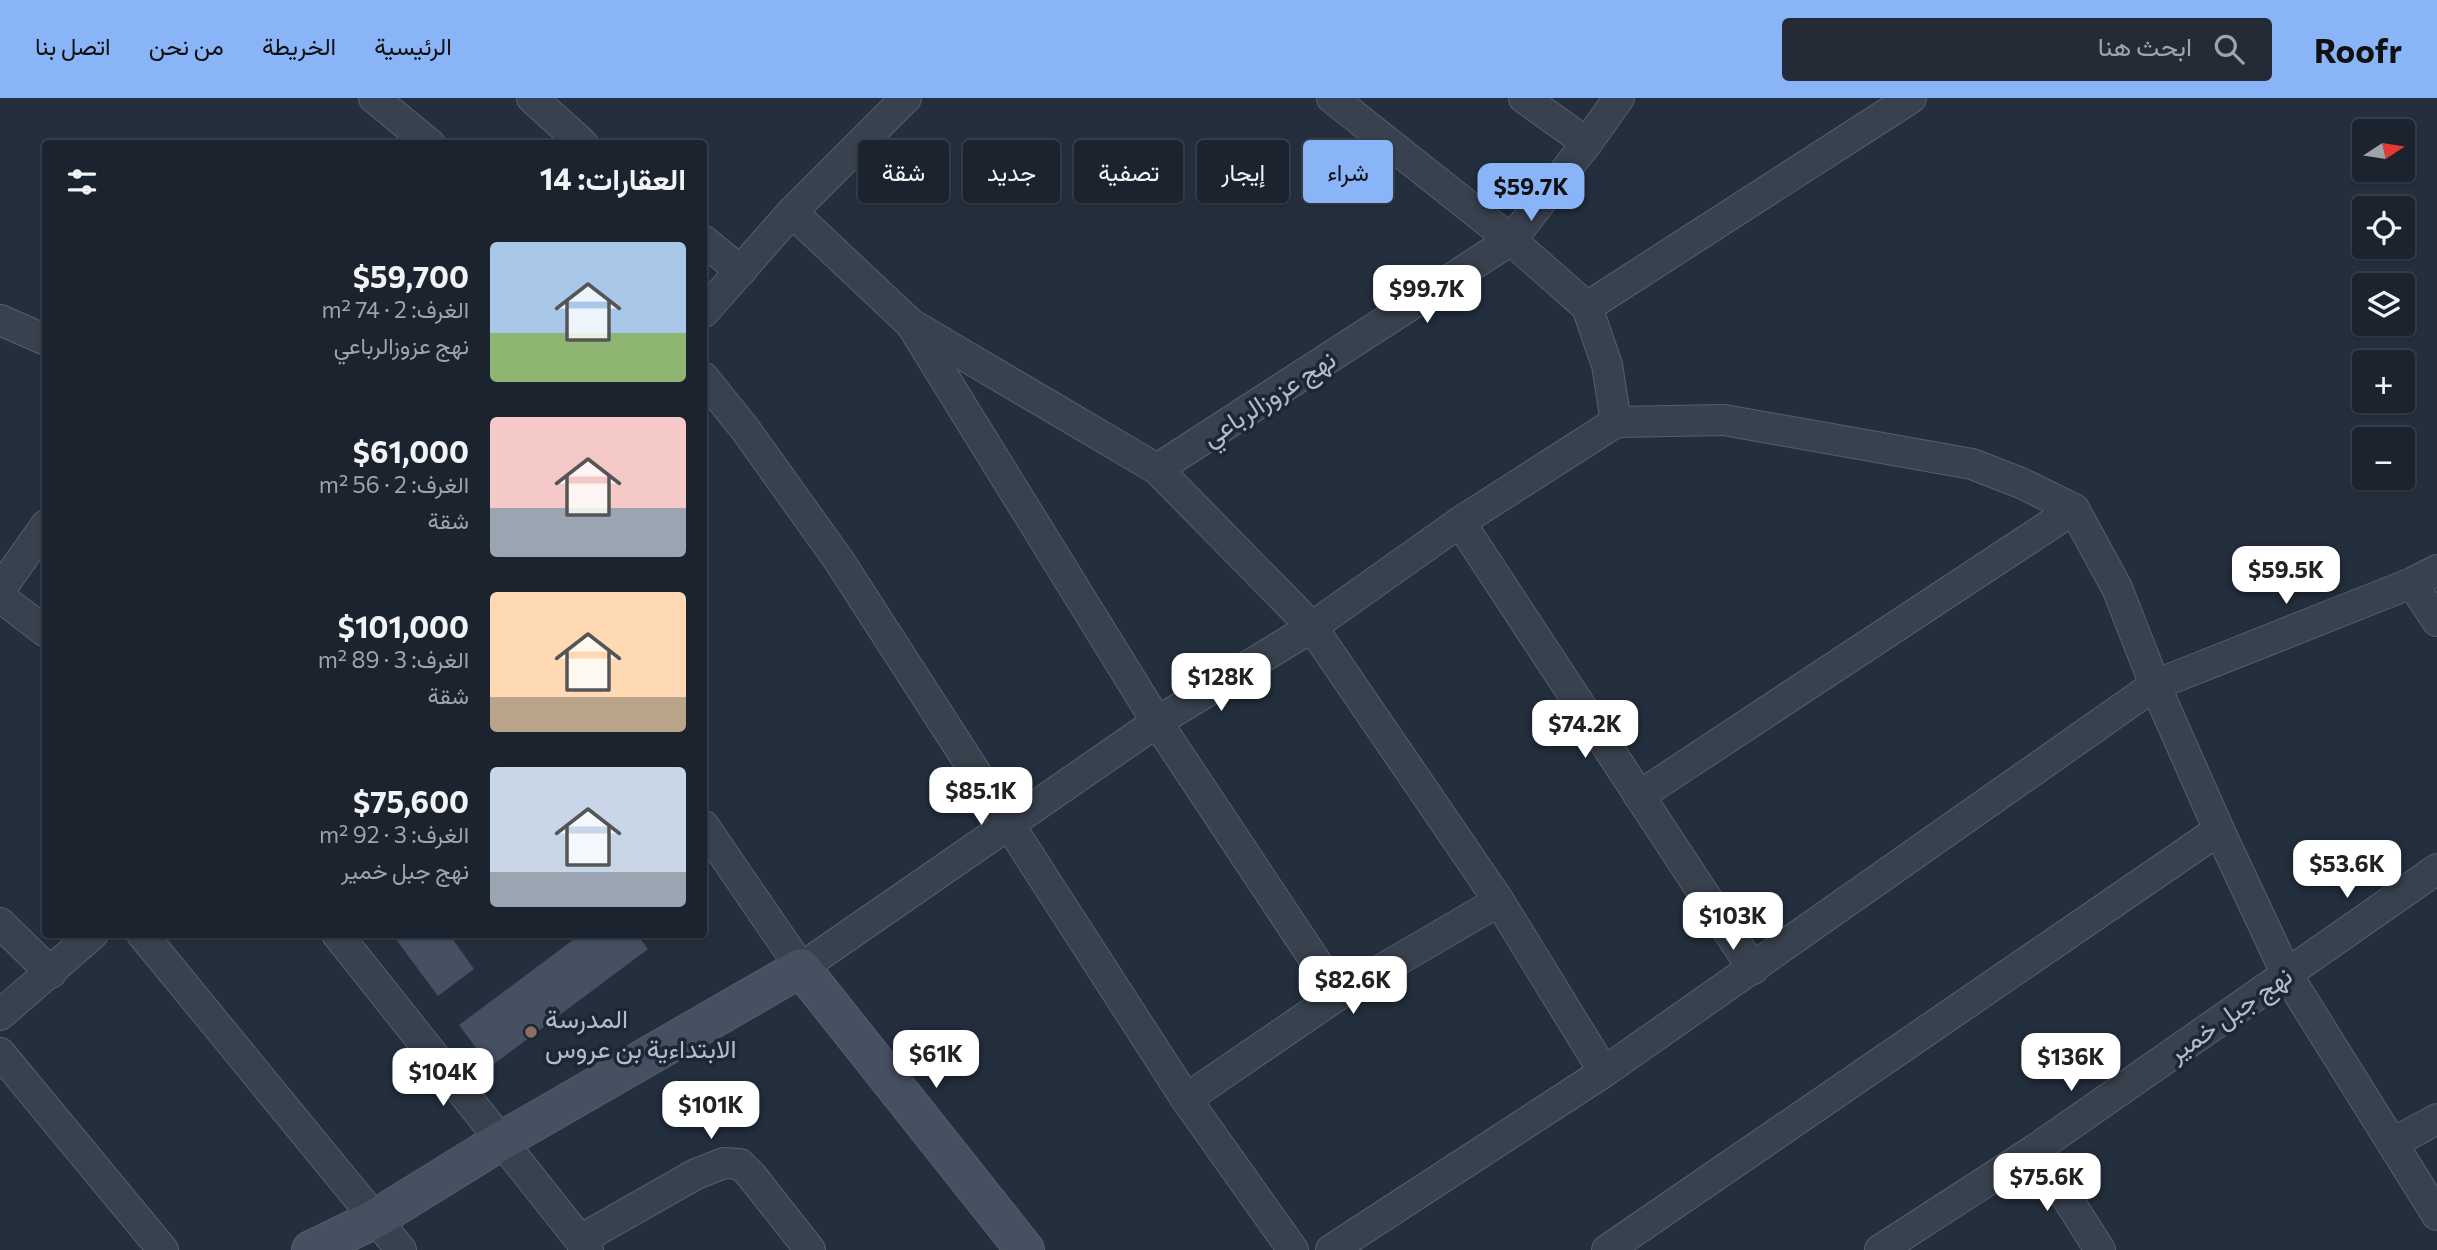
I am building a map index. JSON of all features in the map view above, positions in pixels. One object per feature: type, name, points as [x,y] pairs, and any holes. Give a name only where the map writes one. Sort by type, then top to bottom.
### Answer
[{"type":"street","points":[[374,98],[425,140]]},
{"type":"street","points":[[532,98],[579,140]]},
{"type":"street","points":[[707,309],[792,212],[906,98]]},
{"type":"street","points":[[1332,98],[1511,240],[1587,307],[1607,365],[1616,422]]},
{"type":"street","points":[[1524,98],[1587,143]]},
{"type":"street","name":"نهج عزوزالرباعي","points":[[1157,469],[1511,240],[1619,98]]},
{"type":"street","points":[[1587,307],[1911,98]]},
{"type":"street","points":[[792,212],[911,324],[1157,469],[1312,628],[1499,901],[1604,1072]]},
{"type":"street","points":[[707,243],[741,271]]},
{"type":"street","points":[[0,320],[42,338]]},
{"type":"street","points":[[911,324],[1157,722],[1338,995]]},
{"type":"street","points":[[707,382],[745,429],[838,559],[1186,1099],[1293,1250]]},
{"type":"street","points":[[311,1250],[376,1219],[501,1141],[801,968],[1157,722],[1312,628],[1460,522],[1616,422],[1724,419],[1972,464],[2021,483],[2074,509],[2117,587],[2155,685],[2286,973],[2437,1215]]},
{"type":"street","points":[[1639,796],[2074,509]]},
{"type":"street","points":[[1460,522],[1753,969]]},
{"type":"street","points":[[0,590],[42,531]]},
{"type":"street","points":[[1331,1250],[1604,1072],[2155,685],[2424,576],[2437,621]]},
{"type":"street","points":[[0,597],[42,629]]},
{"type":"street","points":[[707,830],[801,968],[1025,1250]]},
{"type":"street","points":[[1607,1250],[2219,830]]},
{"type":"street","name":"نهج جبل خمير","points":[[1880,1250],[2036,1149],[2437,869]]},
{"type":"street","points":[[1186,1099],[1338,995],[1499,901]]},
{"type":"street","points":[[0,923],[51,973]]},
{"type":"street","points":[[0,1015],[89,938]]},
{"type":"street","points":[[145,938],[401,1250]]},
{"type":"street","points":[[340,938],[584,1245],[696,1174],[724,1163],[740,1164],[746,1170],[810,1250]]},
{"type":"street","points":[[0,1052],[163,1250]]},
{"type":"street","points":[[2393,1143],[2437,1119]]},
{"type":"street","points":[[2036,1149],[2100,1250]]},
{"type":"building","points":[[395,938],[452,938],[474,969],[438,996]]},
{"type":"building","points":[[576,938],[640,938],[648,949],[490,1067],[459,1025]]},
{"type":"place","name":"المدرسة الابتداءية بن عروس","points":[[531,1032]]}]
